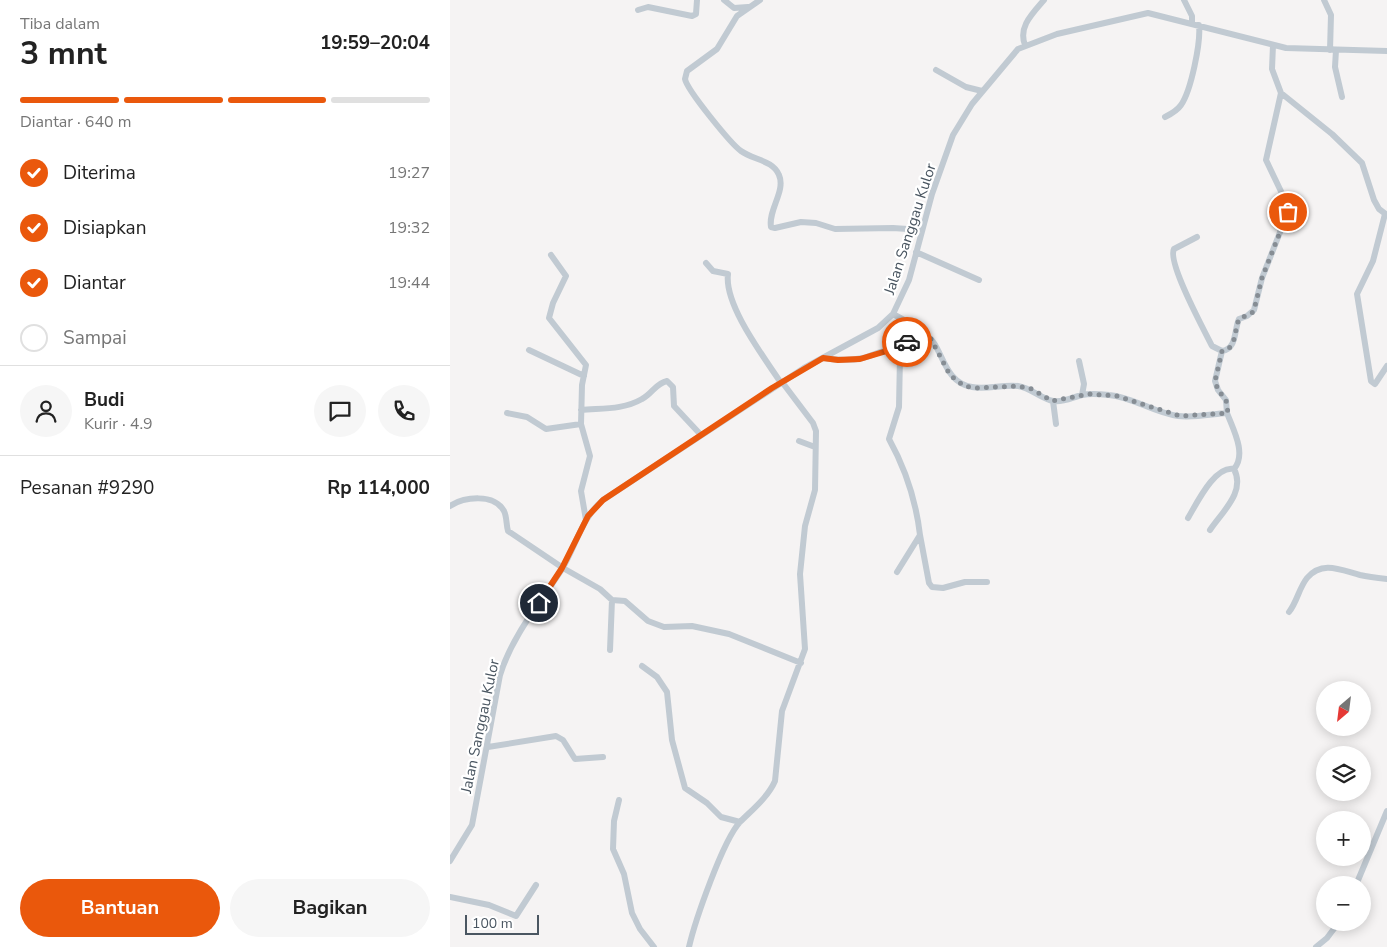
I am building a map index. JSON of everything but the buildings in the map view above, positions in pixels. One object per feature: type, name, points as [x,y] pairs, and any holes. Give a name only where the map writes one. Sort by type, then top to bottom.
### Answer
[{"type":"street","points":[[638,10],[648,7],[692,16],[696,14],[697,0]]},
{"type":"street","points":[[724,0],[734,8],[749,8]]},
{"type":"street","points":[[760,0],[734,21],[717,49],[688,71],[685,79],[693,93],[741,151],[769,164],[777,172],[781,183],[772,210],[771,227],[775,228],[801,222],[816,223],[835,229],[893,228],[922,230]]},
{"type":"street","points":[[1025,45],[1022,35],[1024,26],[1044,0]]},
{"type":"street","points":[[1165,117],[1177,110],[1183,102],[1200,45],[1196,24],[1184,0]]},
{"type":"street","points":[[1324,0],[1331,15],[1335,67],[1342,97]]},
{"type":"street","name":"Jalan Sanggau Kulor","points":[[450,861],[472,825],[500,675],[506,658],[515,640],[562,568],[593,508],[782,382],[878,328],[893,314],[903,296],[953,135],[961,118],[1008,58],[1025,45],[1057,34],[1148,13],[1273,45],[1302,50],[1387,51]]},
{"type":"street","points":[[1273,45],[1272,69],[1281,93],[1332,134],[1362,163],[1374,200],[1379,209],[1386,214],[1373,261],[1357,294],[1371,381],[1378,382],[1387,366]]},
{"type":"street","points":[[936,70],[966,87],[982,91]]},
{"type":"street","points":[[1196,237],[1174,249],[1172,255],[1181,281],[1212,346],[1222,351],[1228,350],[1232,344],[1239,319],[1252,313],[1254,310],[1262,278],[1288,216],[1288,206],[1266,160],[1281,93]]},
{"type":"street","points":[[916,252],[979,280]]},
{"type":"street","points":[[551,255],[566,276],[553,303],[549,318],[586,365],[581,410],[581,424],[590,456],[581,491],[586,520]]},
{"type":"street","points":[[689,947],[698,915],[718,862],[740,822],[772,788],[775,781],[782,711],[801,664],[806,640],[800,574],[806,526],[815,490],[815,426],[757,346],[735,305],[727,282],[728,274],[723,271],[713,271],[706,263]]},
{"type":"street","points":[[893,314],[904,320],[916,335],[931,339],[950,375],[964,386],[975,388],[1018,386],[1032,389],[1052,401],[1062,401],[1082,395],[1117,396],[1180,416],[1228,413]]},
{"type":"street","points":[[823,358],[838,360],[860,359],[890,350],[898,350],[916,335]]},
{"type":"street","points":[[529,350],[584,376]]},
{"type":"street","points":[[898,350],[900,356],[899,406],[889,439],[901,463],[914,501],[929,584],[932,587],[942,588],[965,582],[987,582]]},
{"type":"street","points":[[1210,530],[1235,496],[1236,476],[1234,469],[1240,460],[1240,452],[1226,400],[1218,390],[1215,381],[1222,351]]},
{"type":"street","points":[[1079,361],[1084,384],[1082,395]]},
{"type":"street","points":[[581,410],[625,406],[644,398],[656,386],[667,381],[673,387],[674,406],[688,418],[702,435]]},
{"type":"street","points":[[1052,401],[1056,424]]},
{"type":"street","points":[[507,414],[527,417],[546,429],[581,424]]},
{"type":"street","points":[[799,441],[815,447]]},
{"type":"street","points":[[1188,518],[1218,474],[1223,470],[1234,469]]},
{"type":"street","points":[[450,506],[464,499],[472,498],[492,502],[503,510],[508,531],[562,568],[600,589],[612,600],[625,601],[643,617],[658,625],[668,627],[692,626],[729,634],[801,664]]},
{"type":"street","points":[[897,572],[920,535]]},
{"type":"street","points":[[1289,612],[1295,604],[1305,580],[1324,567],[1387,579]]},
{"type":"street","points":[[610,650],[612,600]]},
{"type":"street","points":[[642,666],[657,677],[667,692],[672,740],[685,788],[707,803],[721,816],[740,822]]},
{"type":"street","points":[[488,747],[556,736],[563,740],[575,759],[603,757]]},
{"type":"street","points":[[620,800],[614,821],[612,849],[624,874],[632,912],[640,929],[654,947]]},
{"type":"street","points":[[1360,876],[1387,811]]},
{"type":"street","points":[[450,897],[489,905],[516,916],[536,885]]},
{"type":"street","points":[[1316,947],[1332,931]]},
{"type":"way so far","points":[[907,342],[916,335],[926,336],[931,339],[950,375],[964,386],[975,388],[1018,386],[1032,389],[1052,401],[1062,401],[1089,394],[1117,396],[1180,416],[1228,413],[1226,400],[1218,390],[1215,381],[1222,351],[1228,350],[1231,347],[1237,321],[1252,313],[1256,306],[1262,278],[1288,212]]},
{"type":"route","points":[[539,603],[573,549],[588,516],[593,508],[603,500],[772,388],[823,358],[838,360],[860,359],[880,352],[898,350],[907,342]]}]
